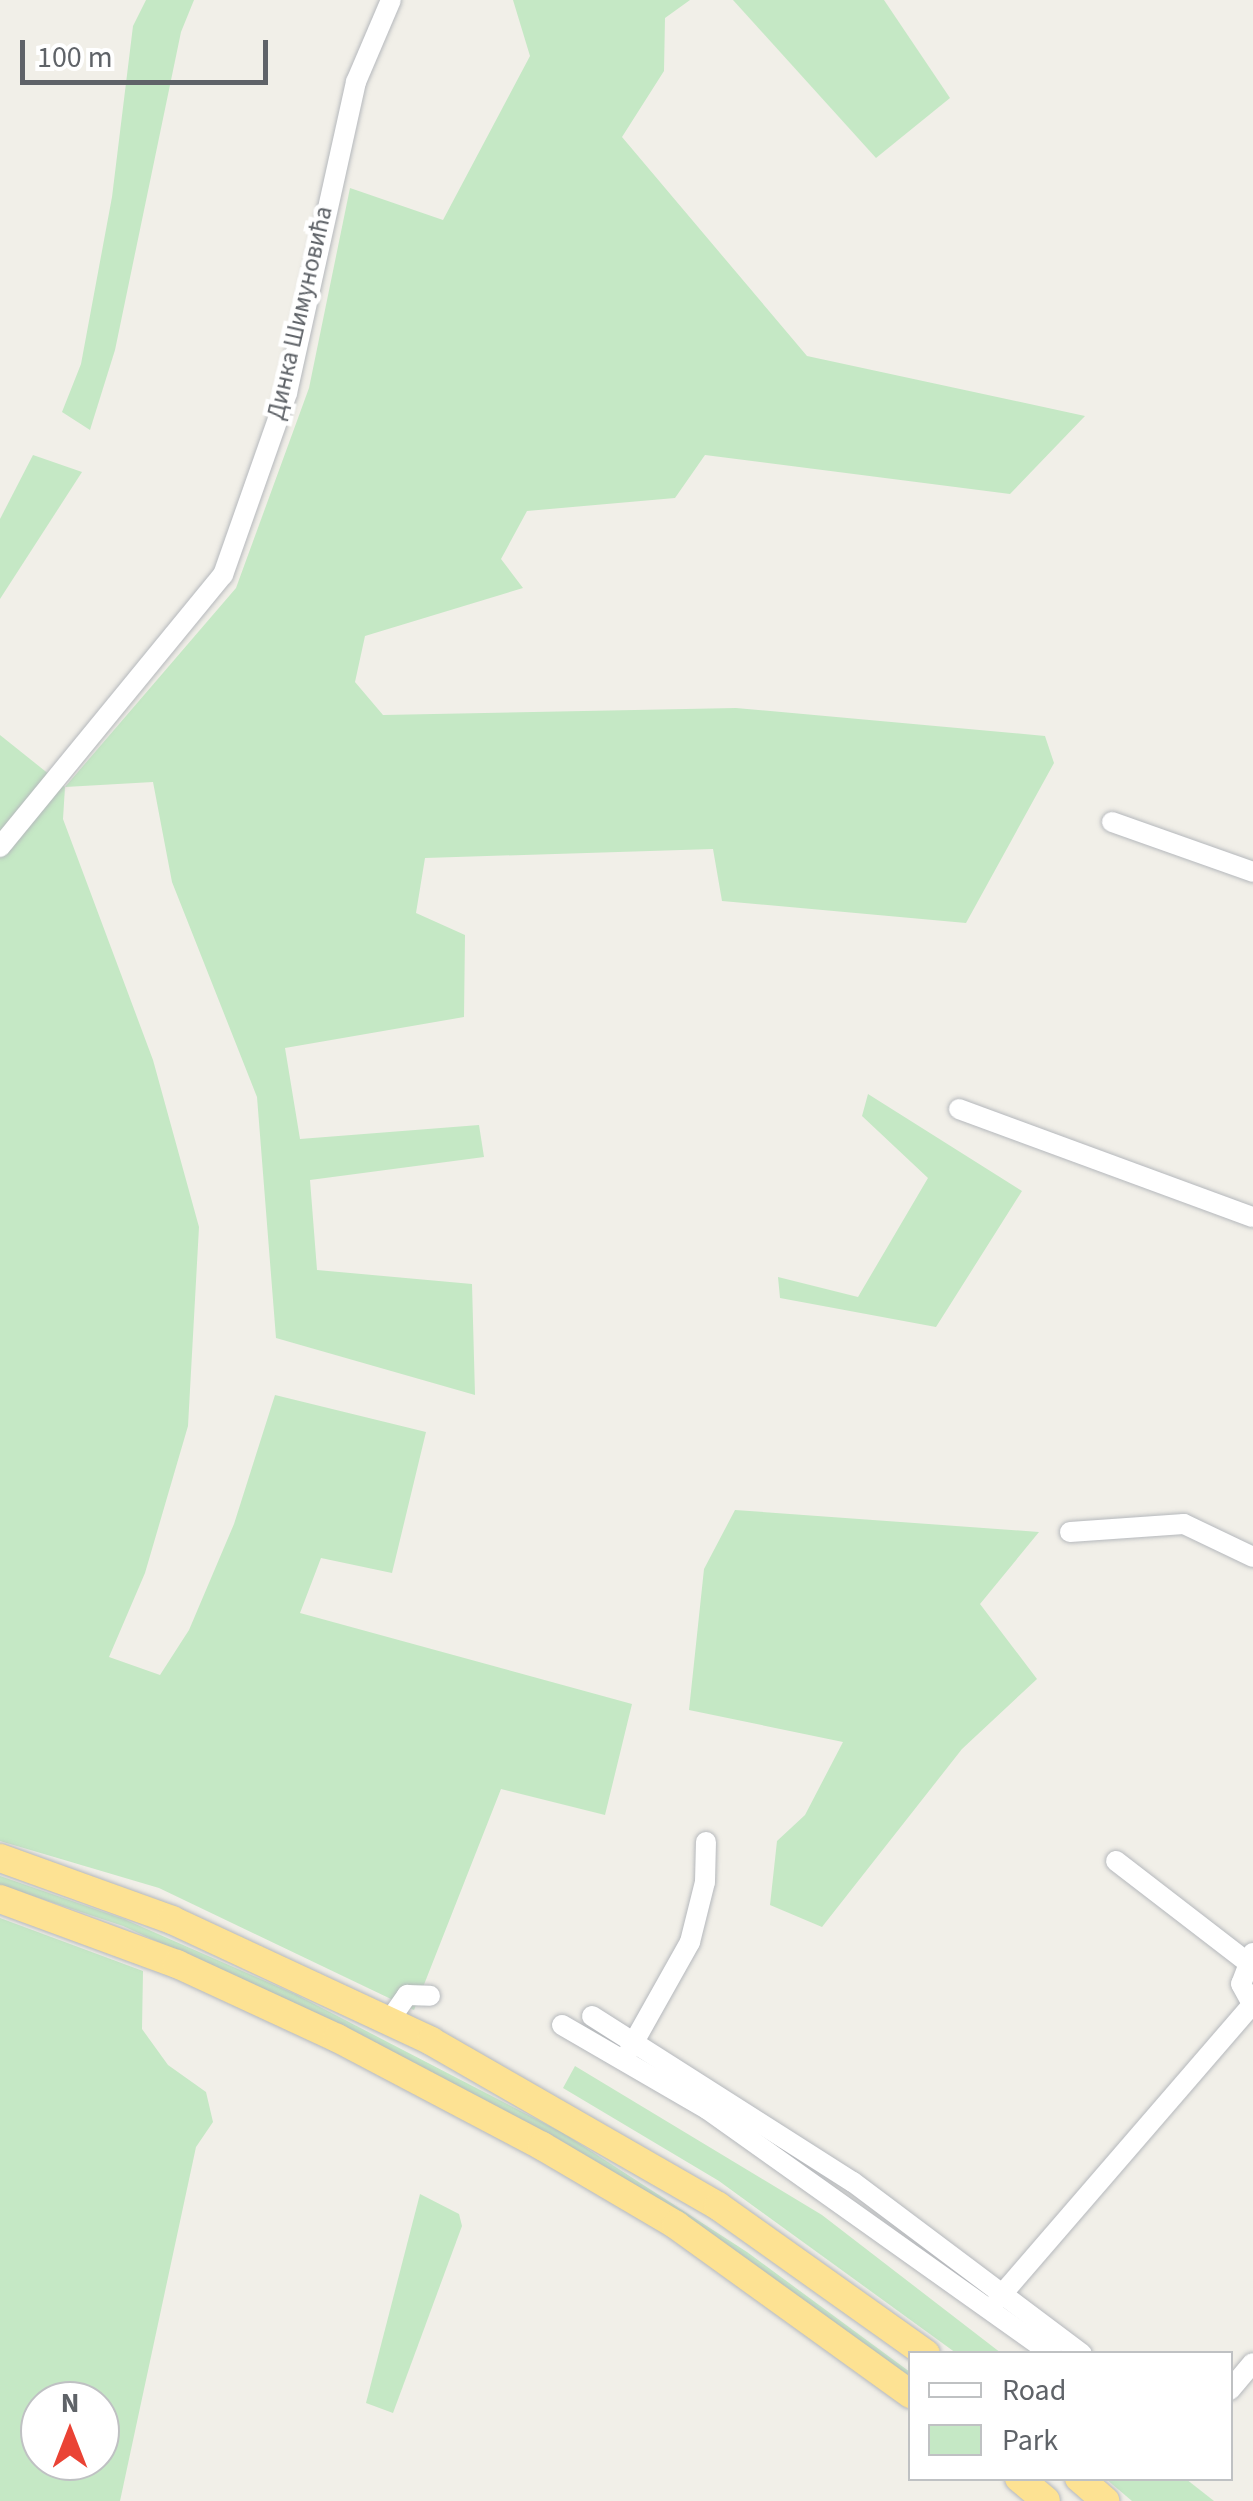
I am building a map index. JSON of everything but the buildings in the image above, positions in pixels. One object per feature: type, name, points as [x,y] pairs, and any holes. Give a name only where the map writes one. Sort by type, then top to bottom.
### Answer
[{"type":"highway","points":[[0,1858],[150,1912],[389,2021],[645,2161],[824,2277],[922,2351]]},
{"type":"highway","points":[[0,1899],[138,1949],[337,2038],[575,2164],[782,2296],[908,2392]]},
{"type":"highway","points":[[1023,2481],[1046,2501]]},
{"type":"highway","points":[[1082,2481],[1105,2501]]},
{"type":"street","name":"Динка Шимуновића","points":[[0,847],[223,575],[287,393],[356,82],[391,0]]},
{"type":"street","points":[[1112,822],[1253,872]]},
{"type":"street","points":[[959,1109],[1253,1217]]},
{"type":"street","points":[[1070,1532],[1184,1524],[1253,1557]]},
{"type":"street","points":[[624,2059],[690,1942],[704,1882],[706,1842]]},
{"type":"street","points":[[998,2298],[1253,2006],[1242,1984],[1250,1957],[1116,1861]]},
{"type":"street","points":[[389,2021],[406,1996],[430,1996]]},
{"type":"street","points":[[592,2016],[636,2040],[998,2298],[1049,2351]]},
{"type":"street","points":[[562,2024],[624,2059],[1078,2351]]},
{"type":"street","points":[[1233,2386],[1253,2363]]},
{"type":"green space","points":[[146,0],[194,0],[181,32],[115,350],[90,430],[62,412],[81,364],[112,197],[133,26]]},
{"type":"green space","points":[[513,0],[690,0],[665,18],[664,71],[622,137],[807,356],[1085,416],[1010,494],[705,455],[675,498],[527,511],[501,559],[523,588],[365,636],[355,682],[383,715],[736,708],[1045,736],[1054,763],[966,923],[722,901],[713,849],[425,858],[416,913],[465,935],[464,1017],[285,1048],[300,1139],[479,1125],[484,1157],[310,1180],[317,1270],[472,1284],[475,1395],[276,1338],[257,1097],[172,882],[153,782],[65,787],[236,588],[309,388],[350,188],[443,220],[530,56]]},
{"type":"green space","points":[[733,0],[884,0],[950,98],[876,158]]},
{"type":"green space","points":[[33,455],[82,472],[0,599],[0,519]]},
{"type":"green space","points":[[0,735],[65,787],[63,819],[153,1060],[199,1227],[188,1426],[145,1573],[109,1657],[160,1675],[189,1630],[234,1524],[275,1395],[426,1432],[392,1573],[321,1558],[300,1613],[632,1704],[605,1815],[501,1789],[414,2010],[159,1888],[0,1841]]},
{"type":"green space","points":[[868,1094],[1022,1191],[936,1327],[780,1298],[778,1277],[858,1297],[928,1178],[862,1116]]},
{"type":"green space","points":[[735,1510],[1039,1532],[980,1604],[1037,1679],[962,1749],[822,1927],[770,1905],[777,1841],[805,1815],[843,1742],[689,1710],[704,1569]]},
{"type":"green space","points":[[0,1876],[124,1919],[295,1994],[563,2133],[747,2252],[908,2371],[908,2380],[743,2258],[560,2140],[292,2003],[123,1926],[0,1885]]},
{"type":"green space","points":[[0,1918],[143,1971],[142,2029],[168,2065],[206,2092],[213,2122],[196,2147],[120,2501],[0,2501]]},
{"type":"green space","points":[[575,2066],[822,2215],[998,2351],[953,2351],[719,2181],[563,2088]]},
{"type":"green space","points":[[420,2194],[459,2214],[462,2226],[393,2413],[366,2403]]},
{"type":"green space","points":[[1108,2481],[1189,2481],[1214,2501],[1132,2501]]}]
